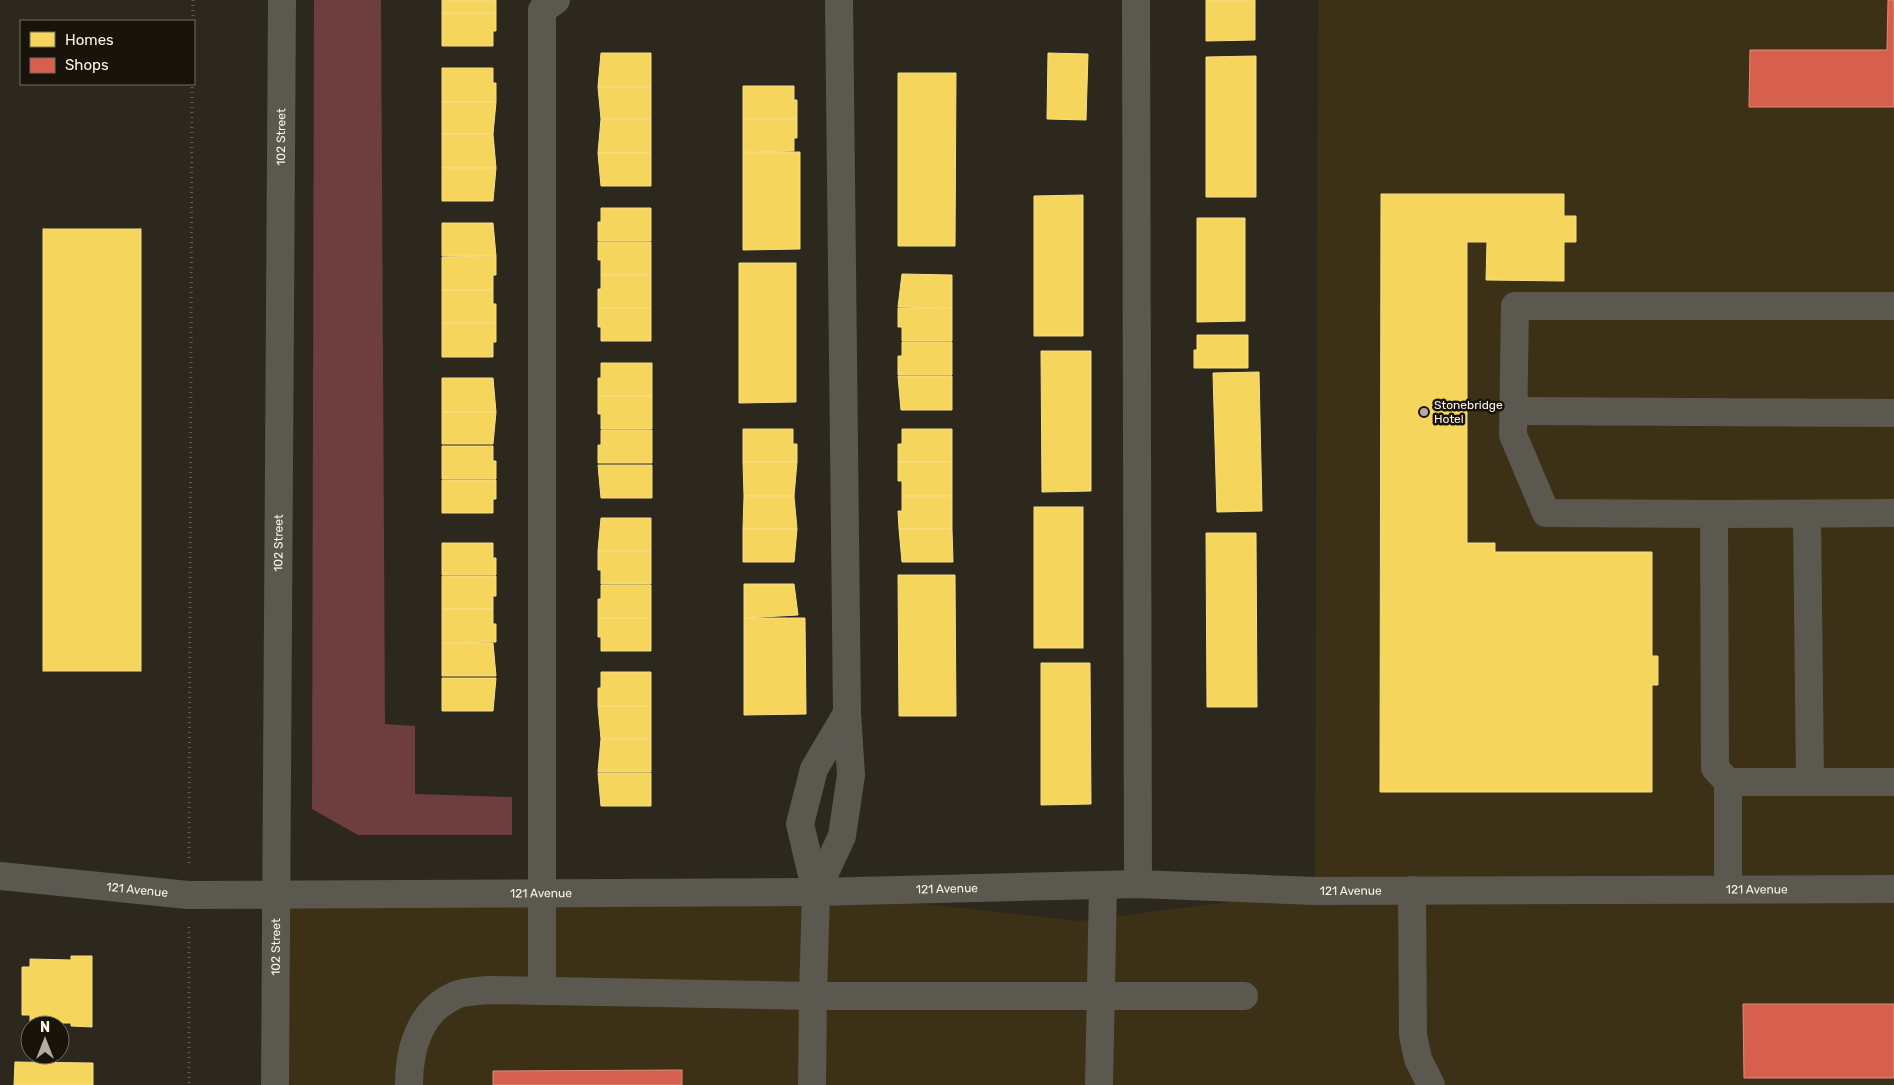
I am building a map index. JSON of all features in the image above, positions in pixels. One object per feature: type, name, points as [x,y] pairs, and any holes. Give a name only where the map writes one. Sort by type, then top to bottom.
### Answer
[{"type":"street","name":"102 Street","points":[[275,1085],[282,0]]},
{"type":"street","points":[[542,991],[542,10],[556,0]]},
{"type":"street","points":[[816,892],[842,836],[850,775],[847,713],[839,0]]},
{"type":"street","points":[[1136,0],[1138,884]]},
{"type":"street","points":[[1894,306],[1515,306],[1513,435],[1546,513],[1894,513]]},
{"type":"street","points":[[1514,411],[1894,413]]},
{"type":"street","points":[[1714,514],[1715,768],[1728,782],[1728,890]]},
{"type":"street","points":[[1807,514],[1810,782]]},
{"type":"street","points":[[812,1085],[816,892],[800,824],[814,769],[847,713]]},
{"type":"street","points":[[1728,782],[1894,782]]},
{"type":"street","name":"121 Avenue","points":[[0,876],[188,895],[816,892],[1138,884],[1315,891],[1894,889]]},
{"type":"street","points":[[1099,1085],[1103,885]]},
{"type":"street","points":[[1412,890],[1413,1035],[1418,1059],[1431,1085]]},
{"type":"street","points":[[408,1085],[409,1069],[422,1023],[436,1005],[458,994],[490,990],[813,996],[1100,994],[1244,996]]},
{"type":"path","points":[[193,0],[193,20]]},
{"type":"path","points":[[189,1085],[188,895],[192,85]]},
{"type":"shaded area","points":[[314,0],[381,0],[385,724],[415,726],[415,794],[512,797],[512,835],[358,835],[312,809]]},
{"type":"shaded area","points":[[1318,0],[1894,0],[1894,1085],[275,1085],[276,894],[816,892],[1080,921],[1315,891]]},
{"type":"building: Homes","points":[[442,0],[496,0],[496,13],[442,13]]},
{"type":"building: Homes","points":[[1206,0],[1255,0],[1255,40],[1206,41]]},
{"type":"building: Homes","points":[[442,13],[496,13],[496,31],[493,31],[493,46],[442,46]]},
{"type":"building: Homes","points":[[601,53],[651,53],[651,87],[598,87]]},
{"type":"building: Homes","points":[[1048,53],[1088,54],[1086,120],[1047,119]]},
{"type":"building: Homes","points":[[1256,56],[1256,197],[1206,197],[1206,57]]},
{"type":"building: Homes","points":[[442,68],[493,68],[493,83],[496,83],[496,102],[442,102]]},
{"type":"building: Homes","points":[[898,73],[956,73],[955,246],[898,246]]},
{"type":"building: Homes","points":[[743,86],[794,86],[794,100],[797,100],[797,119],[743,119]]},
{"type":"building: Homes","points":[[598,87],[651,87],[651,119],[601,119]]},
{"type":"building: Homes","points":[[442,102],[496,102],[493,134],[442,134]]},
{"type":"building: Homes","points":[[601,119],[651,119],[651,153],[598,153]]},
{"type":"building: Homes","points":[[743,119],[797,119],[797,138],[794,138],[794,151],[743,152]]},
{"type":"building: Homes","points":[[442,134],[493,134],[496,168],[442,168]]},
{"type":"building: Homes","points":[[743,152],[800,152],[800,249],[743,250]]},
{"type":"building: Homes","points":[[598,153],[651,153],[651,186],[601,186]]},
{"type":"building: Homes","points":[[442,168],[496,168],[493,201],[442,201]]},
{"type":"building: Homes","name":"Stonebridge Hotel","points":[[1381,194],[1564,194],[1564,216],[1576,216],[1576,242],[1564,242],[1564,281],[1486,280],[1487,242],[1467,242],[1467,543],[1495,543],[1495,552],[1652,552],[1652,656],[1658,656],[1658,685],[1652,685],[1652,792],[1380,792]]},
{"type":"building: Homes","points":[[1083,195],[1083,336],[1034,336],[1034,196]]},
{"type":"building: Homes","points":[[601,208],[651,208],[651,241],[598,241],[598,222],[601,222]]},
{"type":"building: Homes","points":[[1197,218],[1245,218],[1245,321],[1197,322]]},
{"type":"building: Homes","points":[[442,223],[493,223],[496,256],[442,256]]},
{"type":"building: Homes","points":[[43,229],[141,229],[141,671],[43,671]]},
{"type":"building: Homes","points":[[598,242],[651,242],[651,275],[601,275],[601,260],[598,260]]},
{"type":"building: Homes","points":[[496,256],[496,275],[493,275],[493,290],[442,290],[442,257]]},
{"type":"building: Homes","points":[[739,263],[796,263],[796,402],[739,403]]},
{"type":"building: Homes","points":[[902,274],[952,275],[952,308],[898,307]]},
{"type":"building: Homes","points":[[601,275],[651,275],[651,308],[598,308],[598,289],[601,289]]},
{"type":"building: Homes","points":[[442,290],[493,290],[493,304],[496,304],[496,323],[442,323]]},
{"type":"building: Homes","points":[[598,308],[651,308],[651,341],[601,341],[601,327],[598,327]]},
{"type":"building: Homes","points":[[898,308],[952,308],[952,341],[902,341],[902,327],[898,327]]},
{"type":"building: Homes","points":[[442,323],[496,323],[496,342],[493,342],[493,357],[442,357]]},
{"type":"building: Homes","points":[[1197,335],[1248,335],[1248,368],[1194,368],[1194,350],[1197,350]]},
{"type":"building: Homes","points":[[902,342],[952,342],[952,375],[898,375],[898,356],[902,356]]},
{"type":"building: Homes","points":[[1041,351],[1091,351],[1091,491],[1042,492]]},
{"type":"building: Homes","points":[[601,363],[652,363],[652,396],[598,396],[598,378],[601,378]]},
{"type":"building: Homes","points":[[1259,372],[1262,511],[1217,512],[1213,373]]},
{"type":"building: Homes","points":[[898,376],[952,376],[952,410],[901,410]]},
{"type":"building: Homes","points":[[442,378],[493,378],[496,412],[442,412]]},
{"type":"building: Homes","points":[[598,396],[652,396],[652,429],[601,429],[601,414],[598,414]]},
{"type":"building: Homes","points":[[442,412],[496,412],[493,444],[442,444]]},
{"type":"building: Homes","points":[[743,429],[793,429],[793,444],[797,444],[797,462],[743,462]]},
{"type":"building: Homes","points":[[902,429],[952,429],[952,462],[898,462],[898,444],[902,444]]},
{"type":"building: Homes","points":[[601,430],[652,430],[652,463],[598,463],[598,445],[601,445]]},
{"type":"building: Homes","points":[[442,446],[493,446],[493,461],[496,461],[496,479],[442,479]]},
{"type":"building: Homes","points":[[743,462],[797,462],[794,496],[744,496]]},
{"type":"building: Homes","points":[[898,462],[952,462],[952,496],[902,496],[902,481],[898,481]]},
{"type":"building: Homes","points":[[598,465],[652,465],[652,498],[601,498]]},
{"type":"building: Homes","points":[[442,480],[496,480],[496,499],[493,499],[493,513],[442,513]]},
{"type":"building: Homes","points":[[744,496],[794,496],[797,529],[743,529]]},
{"type":"building: Homes","points":[[902,496],[952,496],[952,529],[899,529],[898,511],[902,511]]},
{"type":"building: Homes","points":[[1034,507],[1083,507],[1083,648],[1034,648]]},
{"type":"building: Homes","points":[[601,518],[651,518],[651,551],[598,551]]},
{"type":"building: Homes","points":[[743,529],[797,529],[794,562],[743,562]]},
{"type":"building: Homes","points":[[899,529],[952,529],[953,562],[902,562]]},
{"type":"building: Homes","points":[[1206,533],[1256,533],[1257,707],[1207,707]]},
{"type":"building: Homes","points":[[442,543],[493,543],[493,558],[496,558],[496,575],[442,575]]},
{"type":"building: Homes","points":[[598,551],[651,551],[651,584],[601,584],[601,570],[598,570]]},
{"type":"building: Homes","points":[[898,575],[955,575],[956,716],[899,716]]},
{"type":"building: Homes","points":[[442,576],[496,576],[496,596],[493,596],[493,609],[442,609]]},
{"type":"building: Homes","points":[[744,584],[794,584],[798,615],[744,618]]},
{"type":"building: Homes","points":[[601,585],[651,585],[651,618],[598,618],[598,599],[601,599]]},
{"type":"building: Homes","points":[[442,609],[493,609],[493,624],[496,624],[496,642],[442,643]]},
{"type":"building: Homes","points":[[598,618],[651,618],[651,651],[601,651],[601,637],[598,637]]},
{"type":"building: Homes","points":[[744,618],[805,618],[806,714],[744,715]]},
{"type":"building: Homes","points":[[442,643],[493,643],[496,676],[442,676]]},
{"type":"building: Homes","points":[[1041,663],[1090,663],[1091,804],[1041,805]]},
{"type":"building: Homes","points":[[601,672],[651,672],[651,706],[598,706],[598,688],[601,688]]},
{"type":"building: Homes","points":[[442,678],[496,678],[493,711],[442,711]]},
{"type":"building: Homes","points":[[598,706],[651,706],[651,739],[601,739]]},
{"type":"building: Homes","points":[[601,739],[651,739],[651,772],[598,772]]},
{"type":"building: Homes","points":[[598,773],[651,773],[651,806],[601,806]]},
{"type":"building: Homes","points":[[71,956],[92,956],[92,1027],[71,1026],[70,1015],[22,1015],[22,967],[30,967],[30,959],[71,960]]},
{"type":"building: Homes","points":[[15,1062],[20,1062],[20,1065],[93,1063],[93,1085],[14,1085]]},
{"type":"building: Shops","points":[[1888,0],[1894,0],[1894,107],[1749,107],[1750,50],[1887,50]]},
{"type":"building: Shops","points":[[1743,1004],[1894,1004],[1894,1078],[1744,1078]]},
{"type":"building: Shops","points":[[682,1070],[682,1085],[493,1085],[493,1071]]},
{"type":"place","name":"Stonebridge Hotel","points":[[1424,412]]}]
